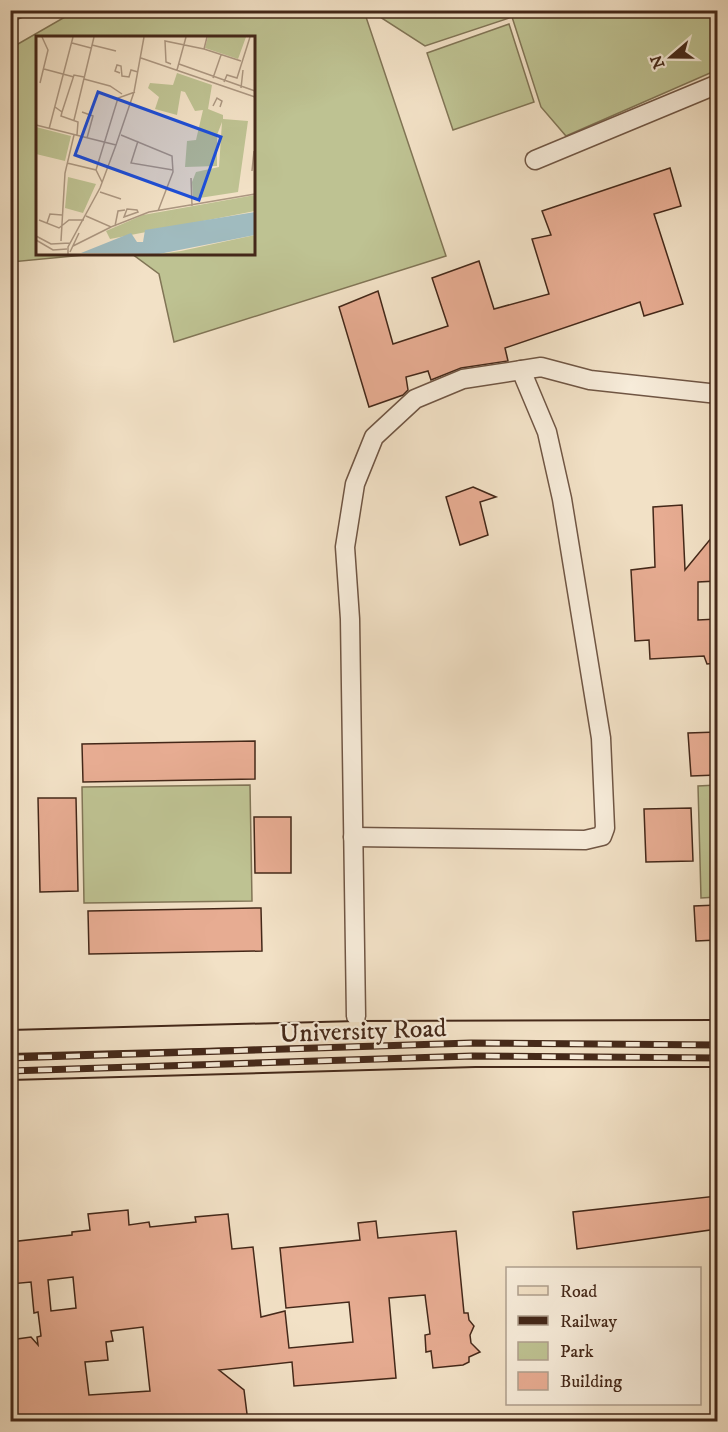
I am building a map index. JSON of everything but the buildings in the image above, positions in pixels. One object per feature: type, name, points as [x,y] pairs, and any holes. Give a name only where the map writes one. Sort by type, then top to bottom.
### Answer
[{"type":"main road","name":"University Road","points":[[10,1042],[351,1033],[717,1032]]},
{"type":"main road","name":"University Road","points":[[10,1068],[475,1055],[717,1055]]},
{"type":"street","points":[[535,160],[717,84]]},
{"type":"street","points":[[356,1016],[350,619],[345,548],[355,484],[374,437],[415,399],[463,379],[541,367],[590,380],[717,394]]},
{"type":"street","points":[[353,837],[585,840],[602,836],[605,828],[601,738],[562,499],[547,432],[520,370]]},
{"type":"green space","points":[[11,10],[37,10],[37,11],[11,22]]},
{"type":"green space","points":[[77,10],[364,11],[446,256],[174,342],[159,274],[133,255],[255,255],[255,36],[36,36],[36,255],[84,255],[11,262],[11,48]]},
{"type":"green space","points":[[378,11],[712,11],[717,21],[717,70],[566,136],[541,107],[512,17],[425,46],[380,17]]},
{"type":"green space","points":[[509,24],[534,102],[453,130],[427,53]]},
{"type":"green space","points":[[250,785],[252,901],[84,903],[82,787]]},
{"type":"green space","points":[[717,785],[717,897],[701,898],[698,786]]},
{"type":"railway","points":[[10,1058],[471,1043],[718,1045]]},
{"type":"railway","points":[[10,1071],[472,1056],[718,1058]]}]
